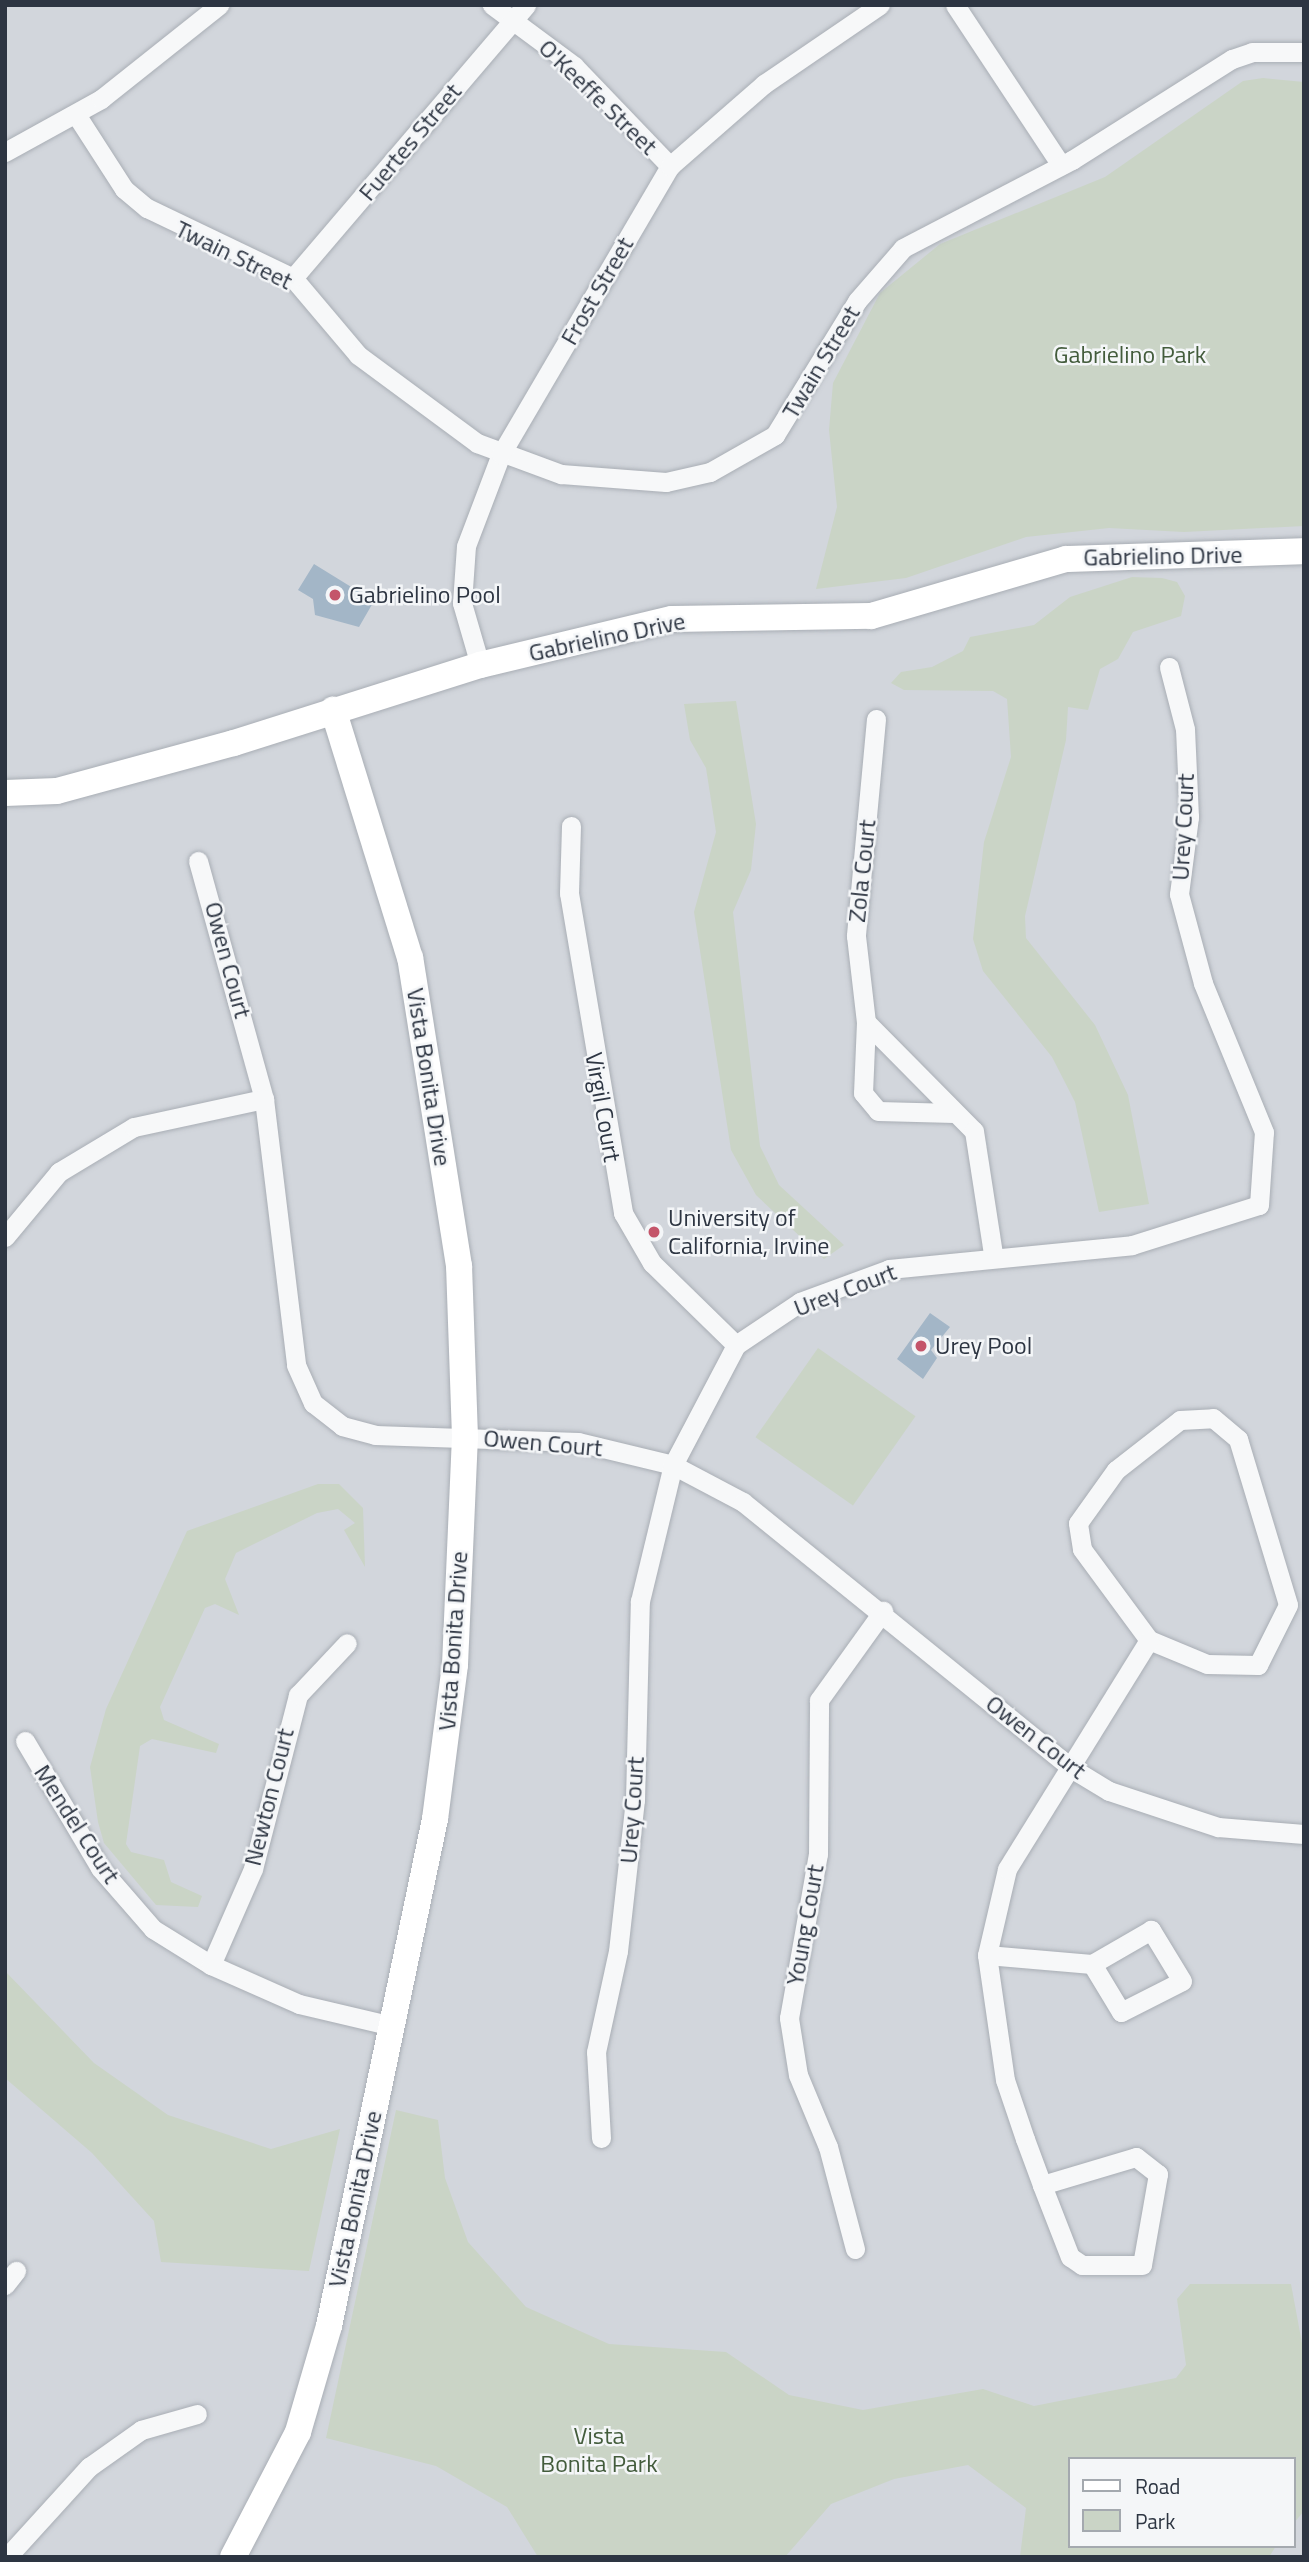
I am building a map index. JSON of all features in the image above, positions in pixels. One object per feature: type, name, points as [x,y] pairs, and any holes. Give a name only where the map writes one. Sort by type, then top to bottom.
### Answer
[{"type":"street","points":[[5,152],[77,116],[219,5]]},
{"type":"street","name":"O'Keeffe Street","points":[[492,5],[519,11],[670,166]]},
{"type":"street","name":"Frost Street","points":[[480,665],[460,573],[500,454],[670,166],[764,84],[880,5]]},
{"type":"street","points":[[955,5],[1061,165]]},
{"type":"street","name":"Fuertes Street","points":[[293,278],[519,11]]},
{"type":"street","name":"Twain Street","points":[[77,116],[124,189],[147,208],[293,278],[358,355],[410,398],[500,454],[561,474],[635,482],[689,478],[736,461],[775,435],[797,407],[884,264],[1061,165],[1232,59],[1252,52],[1304,52]]},
{"type":"street","name":"Gabrielino Drive","points":[[5,793],[58,791],[480,665],[672,619],[901,610],[1066,559],[1304,551]]},
{"type":"street","name":"Urey Court","points":[[601,2138],[596,2052],[618,1951],[635,1800],[640,1601],[673,1465],[736,1345],[800,1302],[889,1269],[993,1254],[1132,1245],[1259,1205],[1264,1132],[1203,982],[1179,894],[1189,817],[1185,729],[1169,667]]},
{"type":"street","name":"Vista Bonita Drive","points":[[233,2557],[298,2432],[328,2326],[435,1819],[456,1665],[465,1437],[459,1266],[410,958],[333,710]]},
{"type":"street","name":"Zola Court","points":[[876,719],[856,936],[866,1022],[863,1093],[878,1111],[954,1113]]},
{"type":"street","name":"Virgil Court","points":[[570,826],[569,893],[624,1213],[652,1263],[736,1345]]},
{"type":"street","name":"Owen Court","points":[[198,861],[264,1099],[301,1384],[313,1403],[342,1426],[375,1435],[578,1442],[673,1465],[743,1502],[883,1611],[1071,1768],[1109,1791],[1179,1818],[1266,1834],[1304,1834]]},
{"type":"street","points":[[866,1022],[974,1131],[993,1254]]},
{"type":"street","points":[[5,1237],[59,1172],[134,1127],[264,1099]]},
{"type":"street","points":[[1213,1418],[1238,1439],[1288,1605],[1258,1665],[1207,1664],[1149,1640],[1097,1574],[1078,1523],[1093,1494],[1126,1461],[1180,1420],[1213,1418]]},
{"type":"street","name":"Young Court","points":[[855,2249],[828,2147],[798,2075],[789,2018],[818,1854],[819,1700],[883,1611]]},
{"type":"street","points":[[1042,2185],[1136,2157],[1158,2174],[1142,2265],[1082,2265],[1070,2257],[1042,2185],[1005,2080],[987,1955],[1007,1869],[1149,1640]]},
{"type":"street","name":"Newton Court","points":[[211,1965],[253,1869],[298,1695],[348,1643]]},
{"type":"street","name":"Mendel Court","points":[[25,1741],[100,1868],[153,1929],[211,1965],[299,2004],[393,2026]]},
{"type":"street","points":[[987,1955],[1092,1964],[1151,1930],[1182,1981],[1121,2012],[1092,1964]]},
{"type":"street","points":[[7,2557],[89,2467],[141,2430],[197,2413]]},
{"type":"shaded area","name":"University of California, Irvine","points":[[5,5],[1304,5],[1304,2557],[5,2557]]},
{"type":"green space","name":"Gabrielino Park","points":[[1263,78],[1304,82],[1304,526],[1184,532],[1109,528],[1026,537],[906,578],[816,589],[837,507],[829,430],[833,383],[880,293],[940,244],[1105,177],[1243,81]]},
{"type":"green space","points":[[1132,577],[1162,578],[1177,582],[1185,596],[1181,616],[1133,632],[1118,659],[1100,669],[1088,710],[1068,707],[1066,740],[1025,916],[1026,938],[1095,1025],[1128,1095],[1149,1204],[1099,1212],[1075,1102],[1052,1057],[983,971],[973,939],[984,842],[1011,757],[1007,699],[993,691],[904,690],[891,683],[901,672],[932,667],[963,651],[970,637],[1034,625],[1070,597]]},
{"type":"green space","points":[[736,701],[756,824],[751,870],[733,912],[760,1146],[779,1185],[844,1245],[824,1259],[756,1195],[731,1150],[694,912],[716,832],[706,768],[690,740],[684,704]]},
{"type":"green space","points":[[818,1348],[915,1416],[853,1506],[755,1437]]},
{"type":"green space","points":[[318,1484],[339,1484],[363,1508],[365,1567],[344,1530],[355,1523],[338,1509],[317,1513],[236,1553],[225,1579],[239,1615],[215,1604],[205,1608],[160,1707],[164,1720],[219,1744],[216,1753],[152,1739],[140,1746],[126,1844],[131,1852],[164,1860],[171,1882],[202,1896],[198,1907],[156,1905],[104,1843],[98,1822],[90,1767],[106,1709],[187,1531]]},
{"type":"green space","points":[[5,1971],[94,2063],[168,2115],[271,2149],[340,2129],[309,2271],[161,2262],[154,2221],[92,2153],[5,2078]]},
{"type":"green space","name":"Vista Bonita Park","points":[[396,2110],[438,2120],[445,2178],[468,2242],[526,2307],[609,2344],[726,2352],[789,2395],[863,2410],[983,2389],[1034,2406],[1176,2378],[1186,2365],[1177,2299],[1190,2284],[1291,2284],[1304,2354],[1304,2511],[1295,2522],[1295,2457],[1068,2457],[1068,2548],[1275,2548],[1269,2557],[1020,2557],[1026,2508],[968,2465],[894,2479],[831,2504],[785,2557],[538,2557],[507,2507],[436,2466],[326,2438]]},
{"type":"water","name":"Gabrielino Pool","points":[[314,564],[374,601],[359,627],[315,615],[313,599],[298,590]]},
{"type":"water","name":"Urey Pool","points":[[930,1313],[950,1327],[931,1350],[937,1358],[923,1379],[897,1359]]},
{"type":"place","name":"Gabrielino Pool","points":[[335,595]]},
{"type":"place","name":"University of California, Irvine","points":[[654,1232]]},
{"type":"place","name":"Urey Pool","points":[[921,1346]]}]
